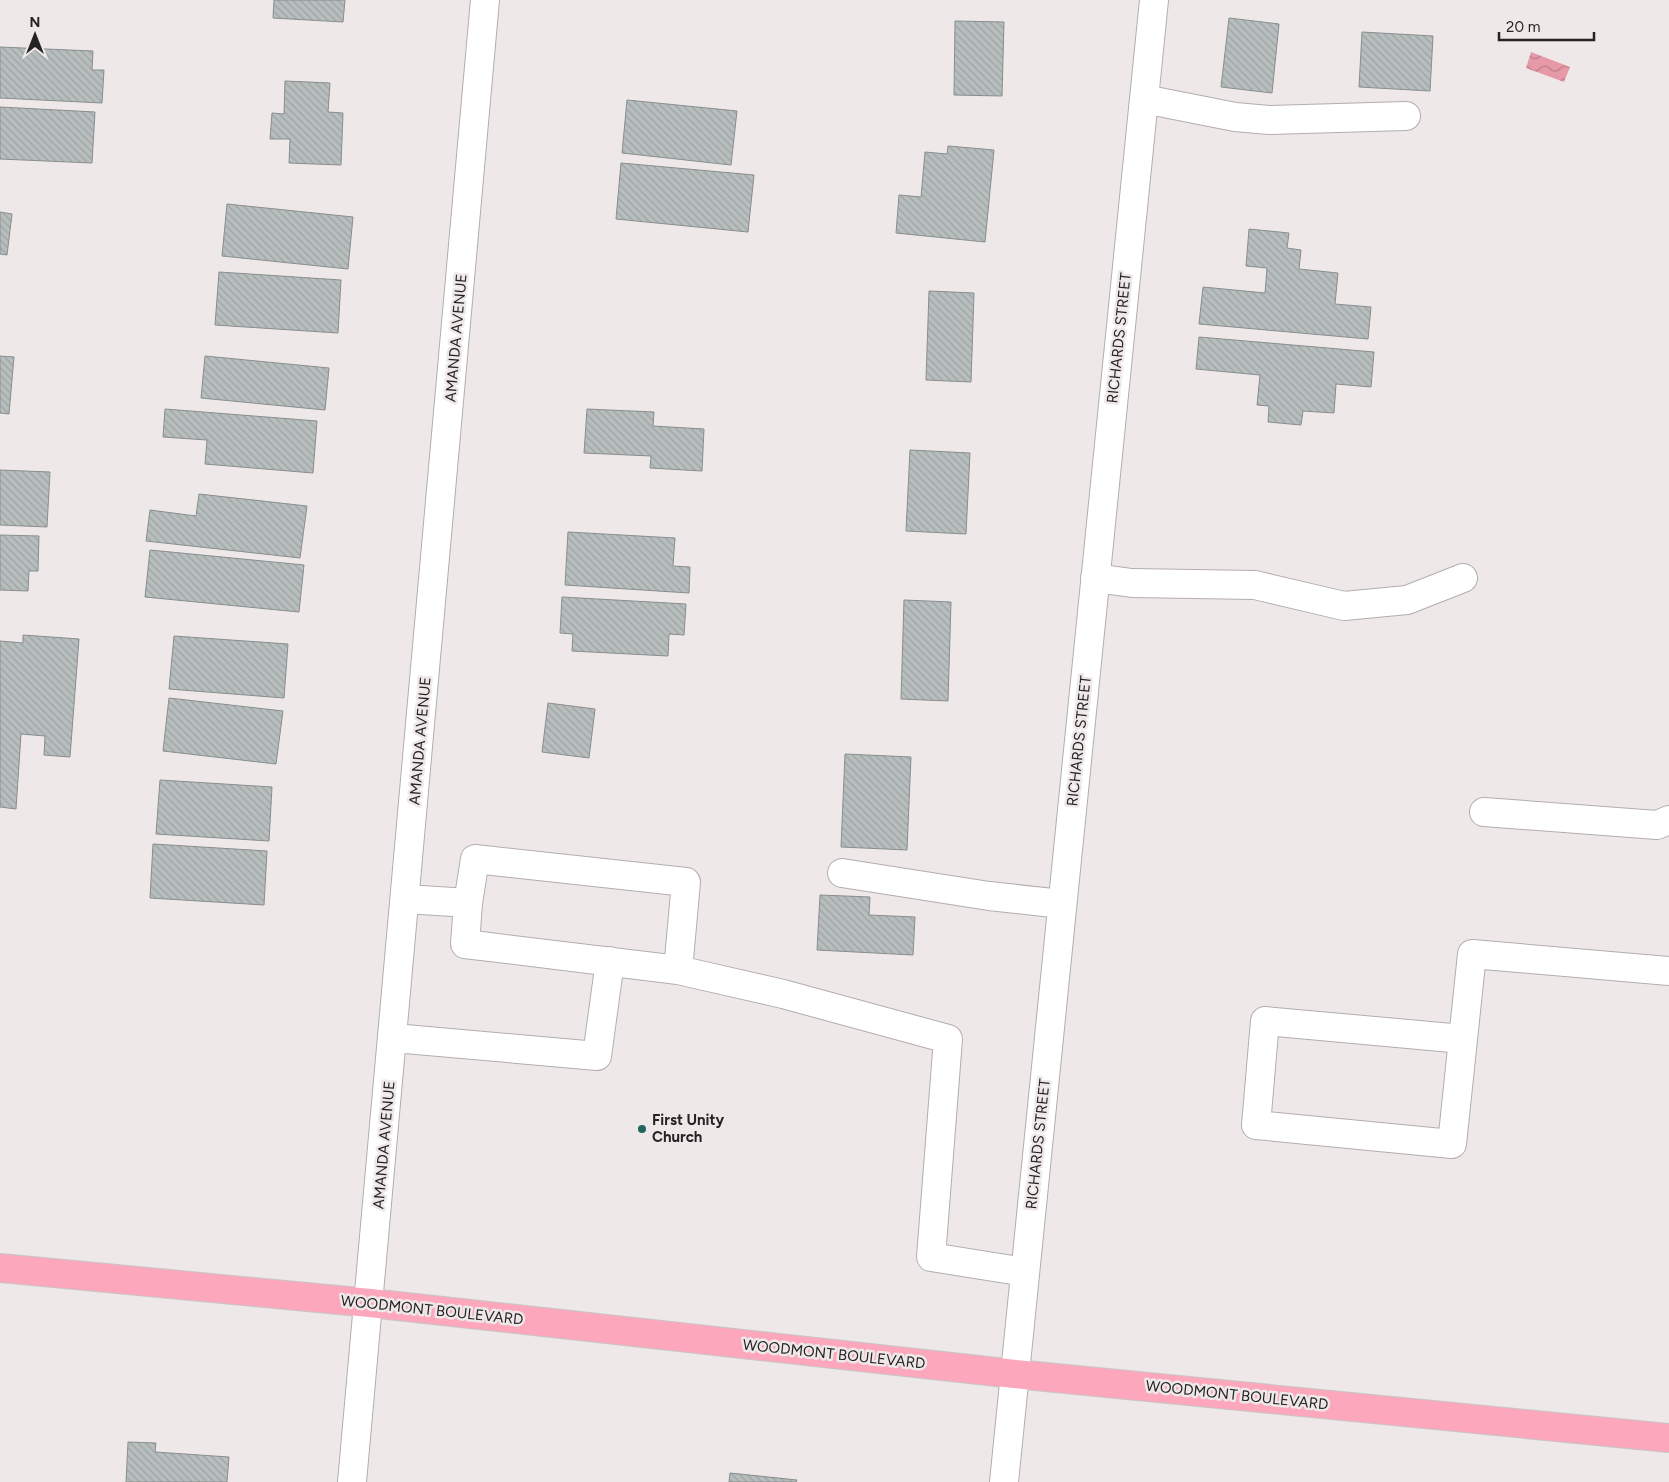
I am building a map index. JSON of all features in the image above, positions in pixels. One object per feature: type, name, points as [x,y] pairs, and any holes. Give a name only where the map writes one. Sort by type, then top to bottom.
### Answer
[{"type":"main road","name":"WOODMONT BOULEVARD","points":[[0,1268],[370,1303],[1015,1374],[1669,1438]]},
{"type":"street","name":"AMANDA AVENUE","points":[[352,1482],[394,1038],[485,0]]},
{"type":"street","name":"RICHARDS STREET","points":[[1004,1482],[1154,0]]},
{"type":"street","points":[[1144,99],[1234,117],[1269,120],[1406,116]]},
{"type":"street","points":[[1095,578],[1140,584],[1255,585],[1344,606],[1407,600],[1464,578]]},
{"type":"street","points":[[1484,812],[1657,825],[1669,820]]},
{"type":"street","points":[[678,970],[686,882],[475,859],[468,903],[465,944],[678,970],[783,994],[948,1039],[931,1257],[1025,1272]]},
{"type":"street","points":[[842,873],[989,896],[1062,904]]},
{"type":"street","points":[[406,899],[468,903]]},
{"type":"street","points":[[1463,1039],[1265,1021],[1256,1126],[1452,1144],[1472,954],[1669,971]]},
{"type":"street","points":[[394,1038],[597,1056],[610,962]]},
{"type":"water","points":[[1531,52],[1570,67],[1564,82],[1526,68]]},
{"type":"building","points":[[274,0],[345,0],[343,22],[273,18]]},
{"type":"building","points":[[1229,18],[1279,24],[1272,93],[1221,87]]},
{"type":"building","points":[[955,21],[1004,22],[1002,96],[954,95]]},
{"type":"building","points":[[1362,32],[1433,36],[1430,91],[1359,87]]},
{"type":"building","points":[[0,47],[93,51],[92,70],[104,70],[102,103],[0,98]]},
{"type":"building","points":[[285,81],[330,83],[328,112],[343,113],[341,165],[289,163],[290,139],[270,139],[272,113],[284,114]]},
{"type":"building","points":[[627,100],[737,111],[731,165],[622,153]]},
{"type":"building","points":[[0,107],[95,112],[92,163],[0,159]]},
{"type":"building","points":[[948,146],[994,150],[985,242],[896,233],[899,195],[921,197],[925,152],[947,154]]},
{"type":"building","points":[[621,163],[754,175],[748,232],[616,219]]},
{"type":"building","points":[[227,204],[353,217],[348,269],[222,256]]},
{"type":"building","points":[[0,212],[12,214],[7,255],[0,254]]},
{"type":"building","points":[[1249,229],[1289,233],[1287,248],[1301,250],[1299,269],[1338,273],[1335,304],[1371,307],[1368,339],[1199,324],[1203,287],[1265,293],[1267,268],[1246,266]]},
{"type":"building","points":[[219,272],[341,280],[338,333],[215,325]]},
{"type":"building","points":[[929,291],[974,293],[971,382],[926,380]]},
{"type":"building","points":[[1199,337],[1374,352],[1371,387],[1336,384],[1334,413],[1303,411],[1301,425],[1268,422],[1269,406],[1257,405],[1260,375],[1196,369]]},
{"type":"building","points":[[0,356],[14,357],[9,414],[0,413]]},
{"type":"building","points":[[205,356],[329,368],[325,410],[201,398]]},
{"type":"building","points":[[165,409],[317,421],[313,473],[205,464],[207,440],[163,437]]},
{"type":"building","points":[[587,409],[654,412],[653,426],[704,429],[702,471],[650,468],[651,456],[584,453]]},
{"type":"building","points":[[910,450],[970,453],[966,534],[906,531]]},
{"type":"building","points":[[0,470],[50,472],[47,527],[0,525]]},
{"type":"building","points":[[199,494],[307,506],[300,558],[146,541],[150,510],[196,516]]},
{"type":"building","points":[[568,532],[675,538],[673,566],[690,567],[689,593],[565,585]]},
{"type":"building","points":[[0,535],[39,536],[38,571],[29,571],[28,591],[0,590]]},
{"type":"building","points":[[150,550],[304,565],[299,612],[145,597]]},
{"type":"building","points":[[562,597],[686,604],[684,635],[669,634],[668,656],[572,651],[573,634],[560,633]]},
{"type":"building","points":[[904,600],[951,602],[948,701],[901,699]]},
{"type":"building","points":[[23,635],[79,639],[70,757],[44,755],[45,736],[21,734],[16,809],[0,807],[0,641],[23,643]]},
{"type":"building","points":[[174,636],[288,644],[284,698],[169,689]]},
{"type":"building","points":[[169,698],[283,711],[276,764],[163,751]]},
{"type":"building","points":[[548,703],[595,709],[589,758],[542,752]]},
{"type":"building","points":[[845,754],[911,757],[907,850],[841,847]]},
{"type":"building","points":[[160,780],[272,787],[269,841],[156,834]]},
{"type":"building","points":[[153,844],[267,851],[264,905],[150,898]]},
{"type":"building","points":[[820,895],[870,897],[869,915],[915,917],[913,955],[817,950]]},
{"type":"building","points":[[128,1442],[156,1443],[155,1452],[229,1457],[227,1482],[126,1482]]},
{"type":"building","points":[[730,1473],[797,1480],[796,1482],[729,1482]]},
{"type":"place","name":"First Unity Church","points":[[642,1129]]}]
